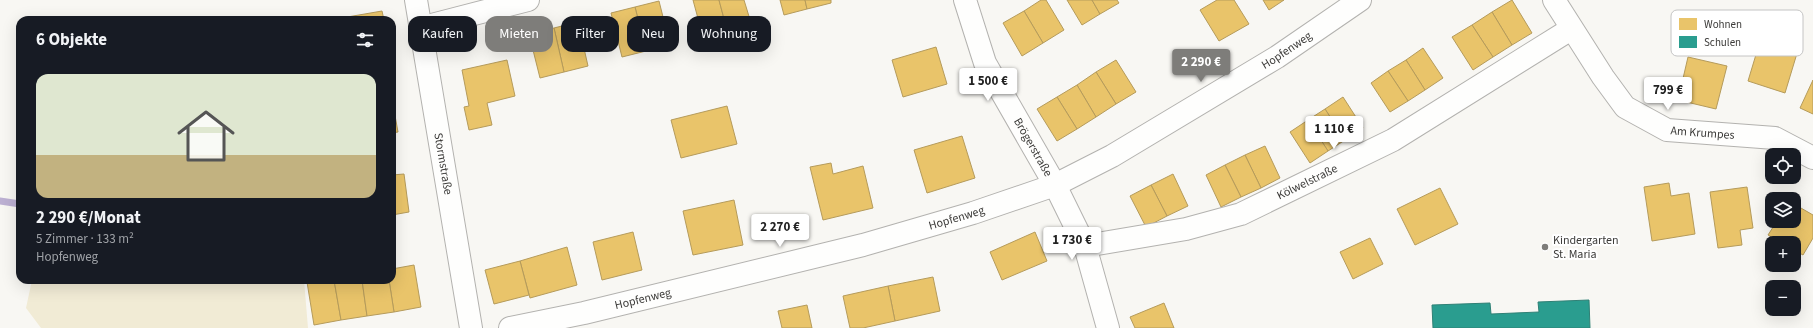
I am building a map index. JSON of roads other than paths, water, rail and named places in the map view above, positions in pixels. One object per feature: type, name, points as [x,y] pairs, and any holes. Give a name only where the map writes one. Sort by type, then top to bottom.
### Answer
[{"type":"street","name":"Stormstraße","points":[[416,0],[418,16]]},
{"type":"street","points":[[466,16],[528,0]]},
{"type":"street","name":"Brögerstraße","points":[[965,0],[985,63],[1055,185],[1085,246],[1108,328]]},
{"type":"street","name":"Hopfenweg","points":[[510,328],[584,313],[863,245],[973,213],[1055,185],[1112,156],[1277,57],[1360,0]]},
{"type":"street","name":"Am Krumpes","points":[[1554,0],[1571,29],[1625,107],[1667,130],[1775,138],[1813,158]]},
{"type":"street","name":"Kölwelstraße","points":[[1085,246],[1186,229],[1241,214],[1393,140],[1571,29]]},
{"type":"street","name":"Stormstraße","points":[[424,52],[471,328]]},
{"type":"waterway","points":[[0,201],[16,203]]},
{"type":"place","name":"Kindergarten St. Maria","points":[[1545,247]]}]
